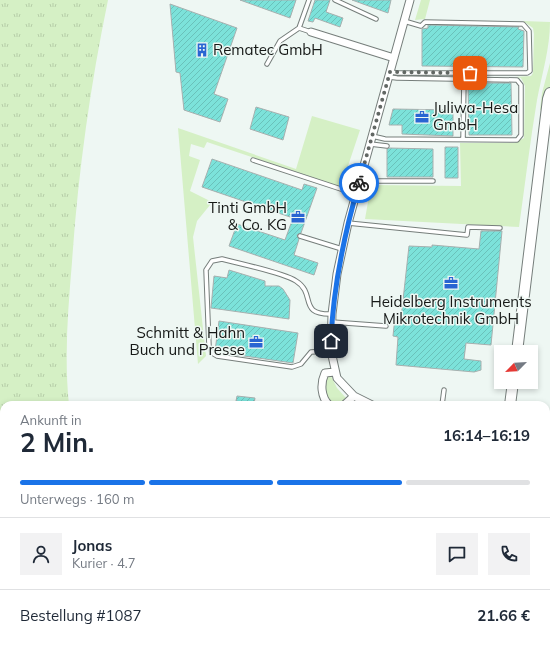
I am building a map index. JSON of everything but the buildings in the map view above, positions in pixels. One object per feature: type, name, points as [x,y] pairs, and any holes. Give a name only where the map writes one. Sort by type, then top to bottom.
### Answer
[{"type":"main road","points":[[518,345],[532,222],[550,93]]},
{"type":"main road","points":[[545,125],[550,112]]},
{"type":"main road","points":[[510,401],[512,389]]},
{"type":"street","points":[[364,401],[354,396],[341,383],[335,372],[331,351],[332,318],[342,249],[348,223],[410,0]]},
{"type":"street","points":[[311,32],[394,58]]},
{"type":"street","points":[[326,401],[323,394],[324,376],[325,374],[335,372]]},
{"type":"street","points":[[348,401],[354,396]]},
{"type":"lane","points":[[267,64],[280,41],[299,28],[309,0]]},
{"type":"lane","points":[[335,0],[376,19]]},
{"type":"lane","points":[[390,74],[527,73],[530,71],[529,31],[523,24],[425,22],[421,26],[404,21]]},
{"type":"lane","points":[[299,28],[311,32]]},
{"type":"lane","points":[[372,136],[385,139],[517,140],[521,135],[521,85],[517,80],[396,78],[390,74]]},
{"type":"lane","points":[[463,139],[464,78]]},
{"type":"lane","points":[[370,144],[387,146]]},
{"type":"lane","points":[[253,160],[356,194]]},
{"type":"lane","points":[[360,179],[370,181],[433,181]]},
{"type":"lane","points":[[348,223],[467,235],[468,227],[500,228]]},
{"type":"lane","points":[[300,236],[342,249]]},
{"type":"lane","points":[[331,351],[311,352],[301,364],[292,367],[217,356],[212,353],[209,346],[206,270],[212,261],[222,259],[291,279],[301,286],[311,309],[316,314],[332,318],[386,326]]},
{"type":"lane","points":[[443,401],[444,390]]},
{"type":"green space","points":[[0,0],[108,0],[90,98],[81,163],[67,334],[69,401],[0,401]]},
{"type":"green space","points":[[421,0],[430,0],[425,19],[415,20]]},
{"type":"green space","points":[[523,21],[550,22],[550,32],[534,116],[519,227],[365,219],[371,185],[461,186],[460,143],[514,143],[524,138],[525,86],[521,78],[515,77],[531,76],[533,73],[534,34],[533,28]]},
{"type":"green space","points":[[550,63],[550,86],[543,109],[540,110],[542,93]]},
{"type":"green space","points":[[312,116],[360,130],[341,187],[207,142],[204,148],[191,144],[189,156],[200,160],[190,191],[210,201],[210,205],[197,221],[193,237],[206,356],[198,364],[178,128],[296,169]]},
{"type":"green space","points":[[330,374],[337,388],[346,398],[343,401],[329,401],[325,390],[327,376]]},
{"type":"way so far","points":[[359,183],[390,72],[470,73]]},
{"type":"place","name":"Rematec GmbH","points":[[202,50]]},
{"type":"place","name":"Juliwa-Hesa GmbH","points":[[422,117]]},
{"type":"place","name":"Tinti GmbH & Co. KG","points":[[298,217]]},
{"type":"place","name":"Heidelberg Instruments Mikrotechnik GmbH","points":[[451,283]]},
{"type":"place","name":"Schmitt & Hahn Buch und Presse","points":[[256,342]]},
{"type":"route","points":[[331,341],[332,314],[337,274],[348,223],[359,183]]}]
